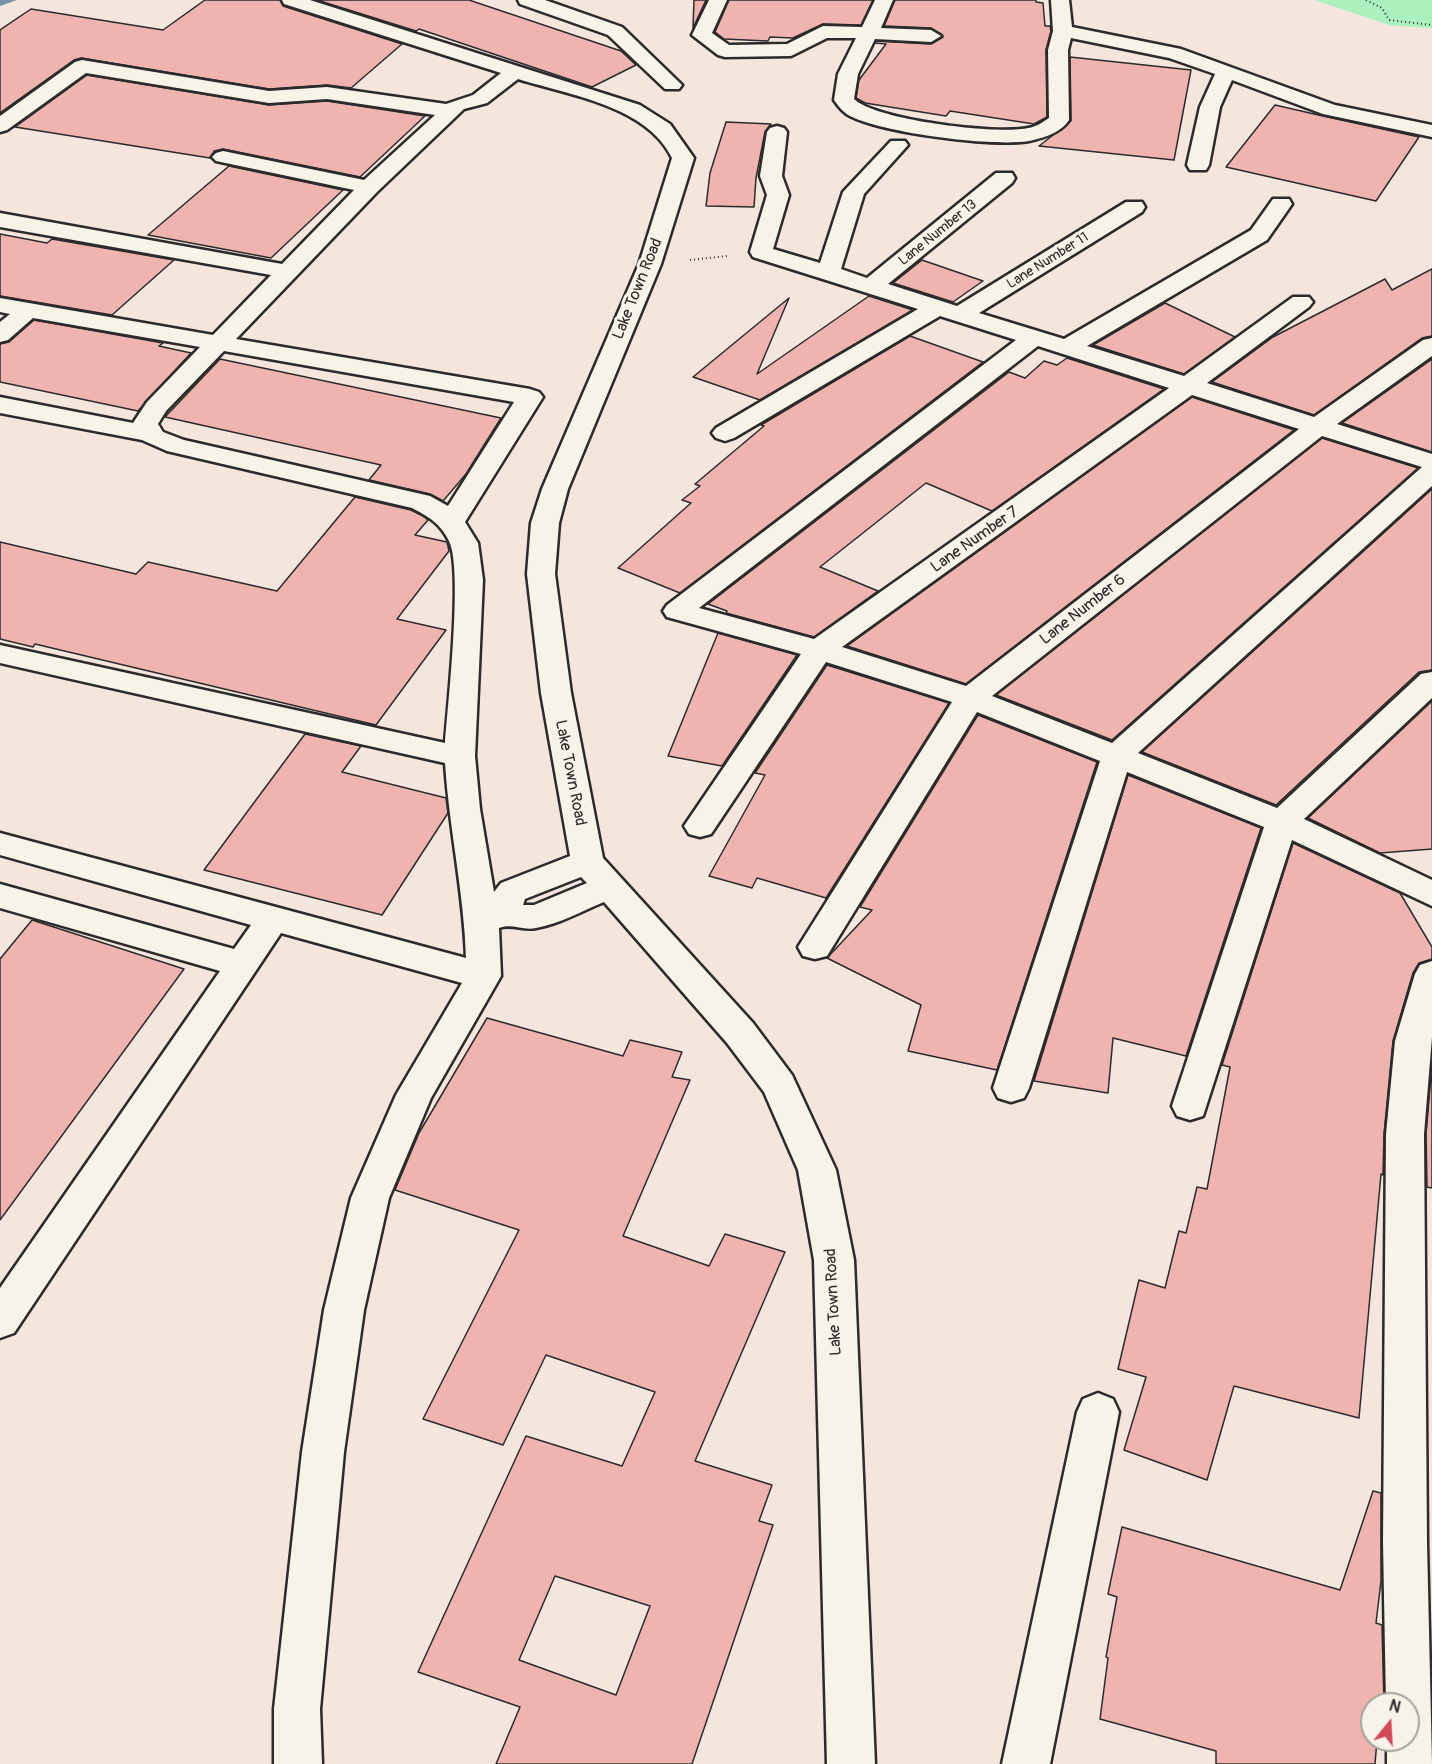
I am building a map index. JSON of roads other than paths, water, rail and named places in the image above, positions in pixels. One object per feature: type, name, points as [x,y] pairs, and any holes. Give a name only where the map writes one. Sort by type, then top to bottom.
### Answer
[{"type":"street","name":"Lake Town Road","points":[[291,0],[488,73],[633,109],[651,119],[674,137],[683,158],[650,264],[555,489],[545,523],[541,574],[543,596],[556,693],[587,862],[740,1033],[779,1085],[817,1170],[834,1260],[851,1764]]},
{"type":"street","points":[[527,0],[615,31],[672,85]]},
{"type":"street","points":[[718,0],[702,35],[725,51],[791,50],[823,32],[931,36]]},
{"type":"street","points":[[884,0],[853,62],[844,89],[844,100],[858,112],[890,122],[961,131],[1027,135],[1049,129],[1059,120],[1058,50],[1063,31],[1060,0]]},
{"type":"street","points":[[1063,31],[1174,53],[1330,110],[1432,131]]},
{"type":"street","points":[[0,126],[82,66],[269,97],[327,93],[454,108]]},
{"type":"street","points":[[1198,165],[1210,107],[1226,71]]},
{"type":"street","points":[[454,108],[450,96],[488,73]]},
{"type":"street","points":[[151,434],[145,424],[156,407],[285,271],[369,187],[454,108],[477,100],[488,73]]},
{"type":"street","points":[[777,132],[771,176],[778,195],[761,252],[1432,462]]},
{"type":"street","points":[[828,273],[854,192],[898,145]]},
{"type":"street","points":[[224,157],[369,187]]},
{"type":"street","name":"Lane Number 13","points":[[870,286],[947,227],[1004,178]]},
{"type":"street","points":[[1068,347],[1259,235],[1281,204]]},
{"type":"street","name":"Lane Number 11","points":[[725,433],[1134,207]]},
{"type":"street","points":[[5,226],[285,271]]},
{"type":"street","name":"Lane Number 7","points":[[700,826],[819,650],[1189,386],[1302,302]]},
{"type":"street","points":[[0,305],[530,397],[451,522]]},
{"type":"street","points":[[0,336],[28,310]]},
{"type":"street","points":[[1035,337],[677,612],[819,650],[970,698],[1282,822],[1432,894]]},
{"type":"street","name":"Lane Number 6","points":[[815,947],[970,698],[1318,426],[1432,345]]},
{"type":"street","points":[[0,405],[151,434],[176,446],[421,502],[448,517],[464,543],[469,580],[460,756],[464,809],[494,917]]},
{"type":"street","points":[[1011,1088],[1117,755],[1432,472]]},
{"type":"street","points":[[0,654],[460,756]]},
{"type":"street","points":[[1190,1106],[1282,822],[1432,681]]},
{"type":"street","points":[[0,877],[11,847],[484,976]]},
{"type":"street","points":[[298,1764],[297,1709],[324,1452],[344,1310],[370,1198],[414,1095],[484,976],[494,917],[513,891],[587,862]]},
{"type":"street","points":[[494,917],[539,916],[609,887]]},
{"type":"street","points":[[0,896],[241,964]]},
{"type":"street","points":[[0,1321],[273,919]]},
{"type":"street","points":[[1411,1764],[1405,1542],[1405,1134],[1413,1041],[1432,974]]},
{"type":"street","points":[[1026,1764],[1098,1412]]},
{"type":"waterway","points":[[0,3],[13,0]]}]
